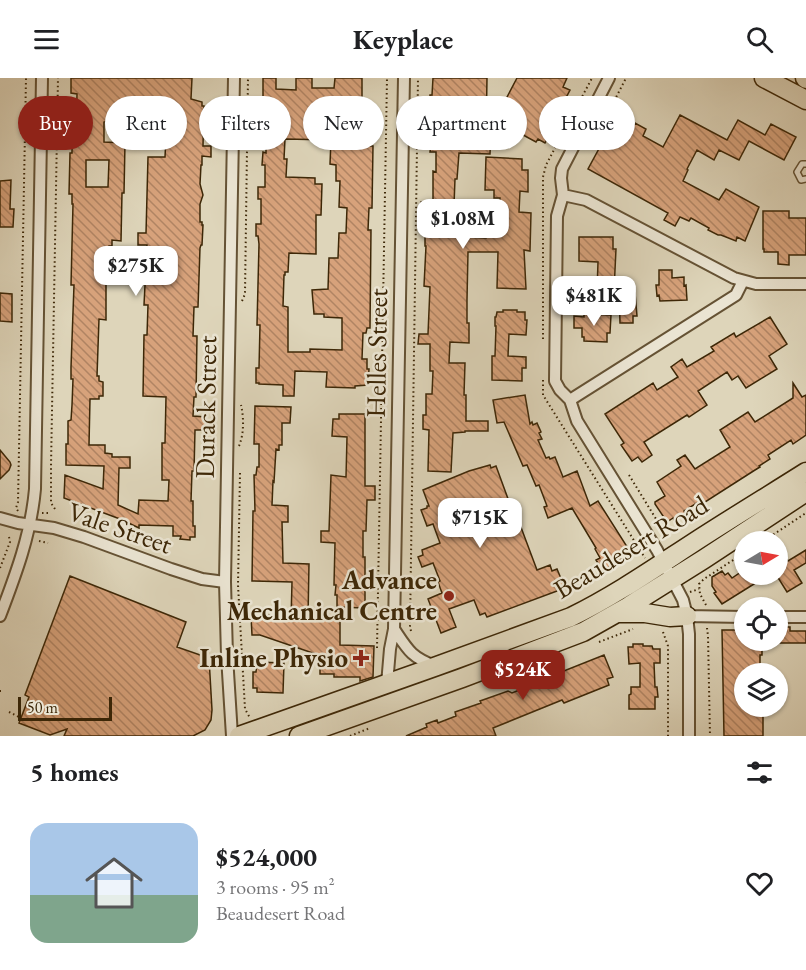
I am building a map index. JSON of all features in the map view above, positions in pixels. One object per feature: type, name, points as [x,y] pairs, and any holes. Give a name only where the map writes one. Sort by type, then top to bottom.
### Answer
[{"type":"highway","points":[[764,78],[806,100]]},
{"type":"highway","name":"Beaudesert Road","points":[[299,736],[583,632],[616,613],[668,570],[806,472]]},
{"type":"highway","name":"Beaudesert Road","points":[[239,736],[571,616],[668,570],[806,492]]},
{"type":"highway","points":[[616,613],[687,616]]},
{"type":"street","points":[[0,616],[20,563],[30,525],[35,489],[42,78]]},
{"type":"street","name":"Durack Street","points":[[232,736],[225,582],[234,78]]},
{"type":"street","name":"Helles Street","points":[[387,684],[394,629],[404,78]]},
{"type":"street","points":[[609,78],[561,175],[563,195],[557,216],[555,381],[570,400],[577,421],[668,570],[683,600],[689,634],[689,736]]},
{"type":"street","points":[[563,195],[586,200],[734,278],[772,284],[806,284]]},
{"type":"street","points":[[570,400],[736,295],[743,281]]},
{"type":"street","name":"Vale Street","points":[[0,518],[54,528],[202,579],[225,582]]},
{"type":"street","points":[[687,616],[734,616]]},
{"type":"street","points":[[788,617],[806,617]]},
{"type":"street","points":[[394,629],[412,654],[437,666]]},
{"type":"lane","points":[[806,164],[802,164],[797,172],[801,180],[806,179]]},
{"type":"path","points":[[18,512],[16,508],[18,502],[26,78]]},
{"type":"path","points":[[55,509],[51,503],[51,475],[58,78]]},
{"type":"path","points":[[241,304],[245,294],[248,78]]},
{"type":"path","points":[[377,648],[387,78]]},
{"type":"path","points":[[412,634],[410,627],[418,78]]},
{"type":"path","points":[[617,96],[626,78]]},
{"type":"path","points":[[239,447],[243,438],[243,412],[240,401]]},
{"type":"path","points":[[238,470],[240,475],[238,585],[245,709],[251,720]]},
{"type":"path","points":[[629,475],[671,542]]},
{"type":"path","points":[[779,531],[806,513]]},
{"type":"path","points":[[0,568],[10,542],[9,537]]},
{"type":"path","points":[[706,610],[707,606],[699,584],[734,560]]},
{"type":"path","points":[[694,590],[699,589]]},
{"type":"path","points":[[706,627],[710,736]]},
{"type":"path","points":[[657,628],[664,633],[668,646],[668,736]]},
{"type":"path","points":[[9,712],[21,718]]},
{"type":"building","points":[[71,78],[192,78],[191,99],[199,101],[199,150],[211,150],[211,157],[202,156],[201,165],[200,184],[203,195],[200,204],[200,222],[203,225],[198,307],[194,307],[193,336],[197,336],[196,397],[194,397],[193,416],[206,417],[206,430],[195,430],[191,501],[193,501],[195,537],[190,537],[190,540],[180,539],[181,536],[173,536],[173,526],[139,525],[139,528],[64,498],[65,475],[103,489],[104,466],[66,465],[73,379],[71,379],[71,367],[74,285],[71,285],[73,204],[72,194],[69,194],[70,153],[72,150],[93,150],[93,96],[77,96],[77,94],[71,93]],"holes":[[[105,96],[187,96],[187,150],[165,150],[165,157],[148,157],[146,233],[138,233],[138,245],[147,245],[144,305],[148,305],[147,335],[144,335],[143,396],[166,397],[162,480],[169,480],[168,501],[139,500],[138,514],[118,505],[119,468],[130,468],[130,457],[112,457],[112,454],[105,453],[105,445],[89,445],[90,399],[99,399],[99,396],[103,396],[103,382],[99,381],[99,376],[97,376],[99,319],[106,320],[106,268],[108,268],[109,246],[112,246],[112,240],[121,241],[122,193],[124,193],[125,150],[105,150]],[[86,160],[109,160],[108,187],[86,187]]]},
{"type":"building","points":[[263,78],[276,78],[276,89],[296,90],[296,78],[312,78],[312,88],[334,88],[335,78],[362,78],[362,96],[303,96],[303,139],[291,139],[291,96],[263,96]]},
{"type":"building","points":[[433,78],[487,78],[487,96],[430,96],[432,95]]},
{"type":"building","points":[[517,78],[567,78],[563,87],[570,90],[567,96],[539,96],[539,140],[536,142],[527,137],[527,96],[508,96]]},
{"type":"building","points":[[680,115],[727,140],[738,120],[765,135],[771,124],[796,137],[784,160],[749,141],[739,160],[719,150],[714,160],[697,150],[687,169],[683,181],[719,200],[726,189],[759,207],[745,241],[737,237],[736,241],[718,235],[691,218],[689,221],[680,217],[675,226],[664,220],[668,213],[588,169],[598,150],[635,150],[635,123],[646,129],[643,136],[663,147]]},
{"type":"building","points":[[266,150],[284,150],[284,159],[287,159],[286,177],[315,178],[315,184],[322,184],[321,215],[316,215],[316,254],[289,253],[288,272],[284,275],[283,306],[288,307],[288,352],[310,352],[310,349],[342,350],[342,318],[314,314],[312,290],[328,289],[329,258],[338,258],[339,233],[346,233],[347,208],[339,207],[340,181],[336,181],[336,165],[330,164],[331,150],[373,150],[372,208],[369,208],[368,230],[371,230],[370,328],[363,333],[362,359],[367,359],[368,385],[355,386],[355,388],[326,387],[327,372],[295,371],[294,396],[283,396],[283,385],[256,383],[256,368],[259,368],[260,325],[257,325],[259,244],[256,224],[261,224],[261,199],[258,199],[258,187],[265,187],[265,165],[262,165],[263,152],[266,153]]},
{"type":"building","points":[[430,150],[490,150],[490,154],[459,153],[454,205],[459,211],[458,230],[466,231],[466,237],[486,238],[486,232],[499,233],[500,198],[494,198],[494,190],[485,190],[486,157],[522,159],[522,170],[528,170],[528,192],[520,191],[519,212],[531,213],[530,251],[524,250],[526,289],[497,288],[498,252],[468,252],[469,343],[450,342],[449,363],[465,363],[466,421],[488,421],[488,431],[453,433],[451,472],[428,471],[429,430],[423,429],[426,394],[432,394],[433,371],[430,371],[430,344],[418,344],[419,334],[428,334],[430,287],[424,286],[425,236],[429,236],[430,215],[420,215],[421,202],[433,202],[433,171],[436,172],[436,152],[430,152]]},
{"type":"building","points":[[11,180],[10,209],[14,209],[13,227],[0,227],[0,181]]},
{"type":"building","points":[[763,211],[789,211],[789,218],[806,218],[806,255],[789,255],[789,265],[778,264],[778,252],[764,252]]},
{"type":"building","points":[[579,237],[613,237],[613,249],[616,249],[614,291],[597,291],[598,262],[579,261]]},
{"type":"building","points":[[659,270],[672,270],[672,278],[684,277],[687,300],[660,301],[656,285],[659,285]]},
{"type":"building","points":[[619,288],[631,288],[631,293],[635,293],[637,316],[633,316],[633,323],[620,323]]},
{"type":"building","points":[[0,293],[12,294],[12,322],[0,321]]},
{"type":"building","points":[[503,310],[525,312],[526,335],[509,334],[508,356],[526,357],[526,368],[522,368],[522,381],[492,380],[492,356],[495,356],[495,317],[497,312],[503,312]]},
{"type":"building","points":[[584,314],[611,315],[607,342],[584,341],[582,328],[574,328],[574,316],[584,317]]},
{"type":"building","points":[[770,317],[787,344],[769,356],[777,369],[746,388],[738,376],[732,380],[727,372],[698,391],[707,405],[644,442],[652,455],[642,462],[638,457],[632,461],[621,445],[624,443],[605,414],[653,383],[657,390],[678,377],[671,367],[682,359],[687,367],[714,351],[711,347],[734,333],[736,337]]},
{"type":"building","points":[[793,383],[802,397],[806,395],[806,435],[793,444],[791,440],[768,455],[770,459],[760,467],[702,504],[700,501],[674,520],[673,518],[667,522],[655,504],[665,496],[657,482],[681,466],[677,460],[685,455],[695,469],[730,447],[720,430],[748,412],[755,422],[793,398]]},
{"type":"building","points":[[525,395],[530,424],[537,423],[542,439],[538,440],[546,458],[555,457],[563,477],[577,471],[590,506],[598,501],[631,553],[603,571],[596,560],[600,558],[596,548],[572,508],[548,518],[544,507],[547,506],[539,485],[536,486],[527,465],[523,466],[504,422],[497,423],[493,400]]},
{"type":"building","points":[[255,406],[291,407],[290,423],[282,423],[282,445],[279,445],[279,450],[276,449],[273,481],[272,505],[288,506],[288,522],[282,522],[283,563],[309,564],[308,618],[340,618],[340,645],[374,646],[373,677],[360,681],[360,677],[334,677],[334,674],[320,674],[320,663],[345,664],[260,635],[252,635],[251,616],[275,615],[291,620],[292,582],[252,581],[254,475],[259,467],[259,444],[254,444]]},
{"type":"building","points":[[339,414],[365,414],[365,486],[375,486],[375,500],[367,500],[366,531],[363,531],[365,608],[337,607],[336,585],[334,585],[335,543],[321,542],[321,531],[329,531],[331,475],[346,477],[347,437],[332,436],[333,419],[339,419]]},
{"type":"building","points":[[0,450],[11,465],[0,479]]},
{"type":"building","points":[[490,465],[491,468],[496,466],[537,570],[550,565],[552,571],[557,569],[565,588],[487,617],[485,613],[480,615],[474,600],[449,609],[456,627],[441,633],[428,599],[442,593],[438,582],[440,581],[433,563],[422,567],[418,557],[423,555],[422,550],[440,543],[433,524],[427,526],[421,510],[429,506],[423,490]]},
{"type":"building","points":[[806,550],[806,563],[794,570],[802,583],[787,592],[783,585],[788,585],[788,561]]},
{"type":"building","points":[[722,571],[725,575],[728,573],[732,578],[734,577],[734,585],[752,585],[722,604],[714,593],[716,592],[712,586],[712,577]]},
{"type":"building","points":[[70,576],[186,622],[177,647],[209,658],[212,710],[211,720],[205,730],[193,736],[64,736],[67,729],[50,735],[19,723],[29,697],[25,695]]},
{"type":"building","points":[[788,627],[790,631],[806,631],[806,643],[788,643]]},
{"type":"building","points":[[722,630],[734,630],[734,651],[762,651],[762,655],[760,655],[760,663],[734,663],[734,717],[763,717],[763,736],[724,736]]},
{"type":"building","points":[[633,644],[643,644],[643,646],[652,646],[653,649],[660,649],[660,663],[654,663],[655,687],[657,687],[658,697],[655,697],[655,709],[629,709],[631,687],[640,687],[640,663],[629,664],[628,647],[633,647]]},
{"type":"building","points":[[604,655],[613,677],[607,679],[609,685],[564,703],[562,700],[493,728],[496,736],[406,736],[427,727],[426,724],[437,720],[438,723],[456,716],[455,712],[481,703],[480,701],[508,691],[512,693]]},
{"type":"building","points":[[257,662],[284,663],[283,693],[257,692],[257,688],[253,688],[253,672],[256,672]]},
{"type":"place","name":"Advance Mechanical Centre","points":[[449,596]]},
{"type":"place","name":"Inline Physio","points":[[361,658]]}]
